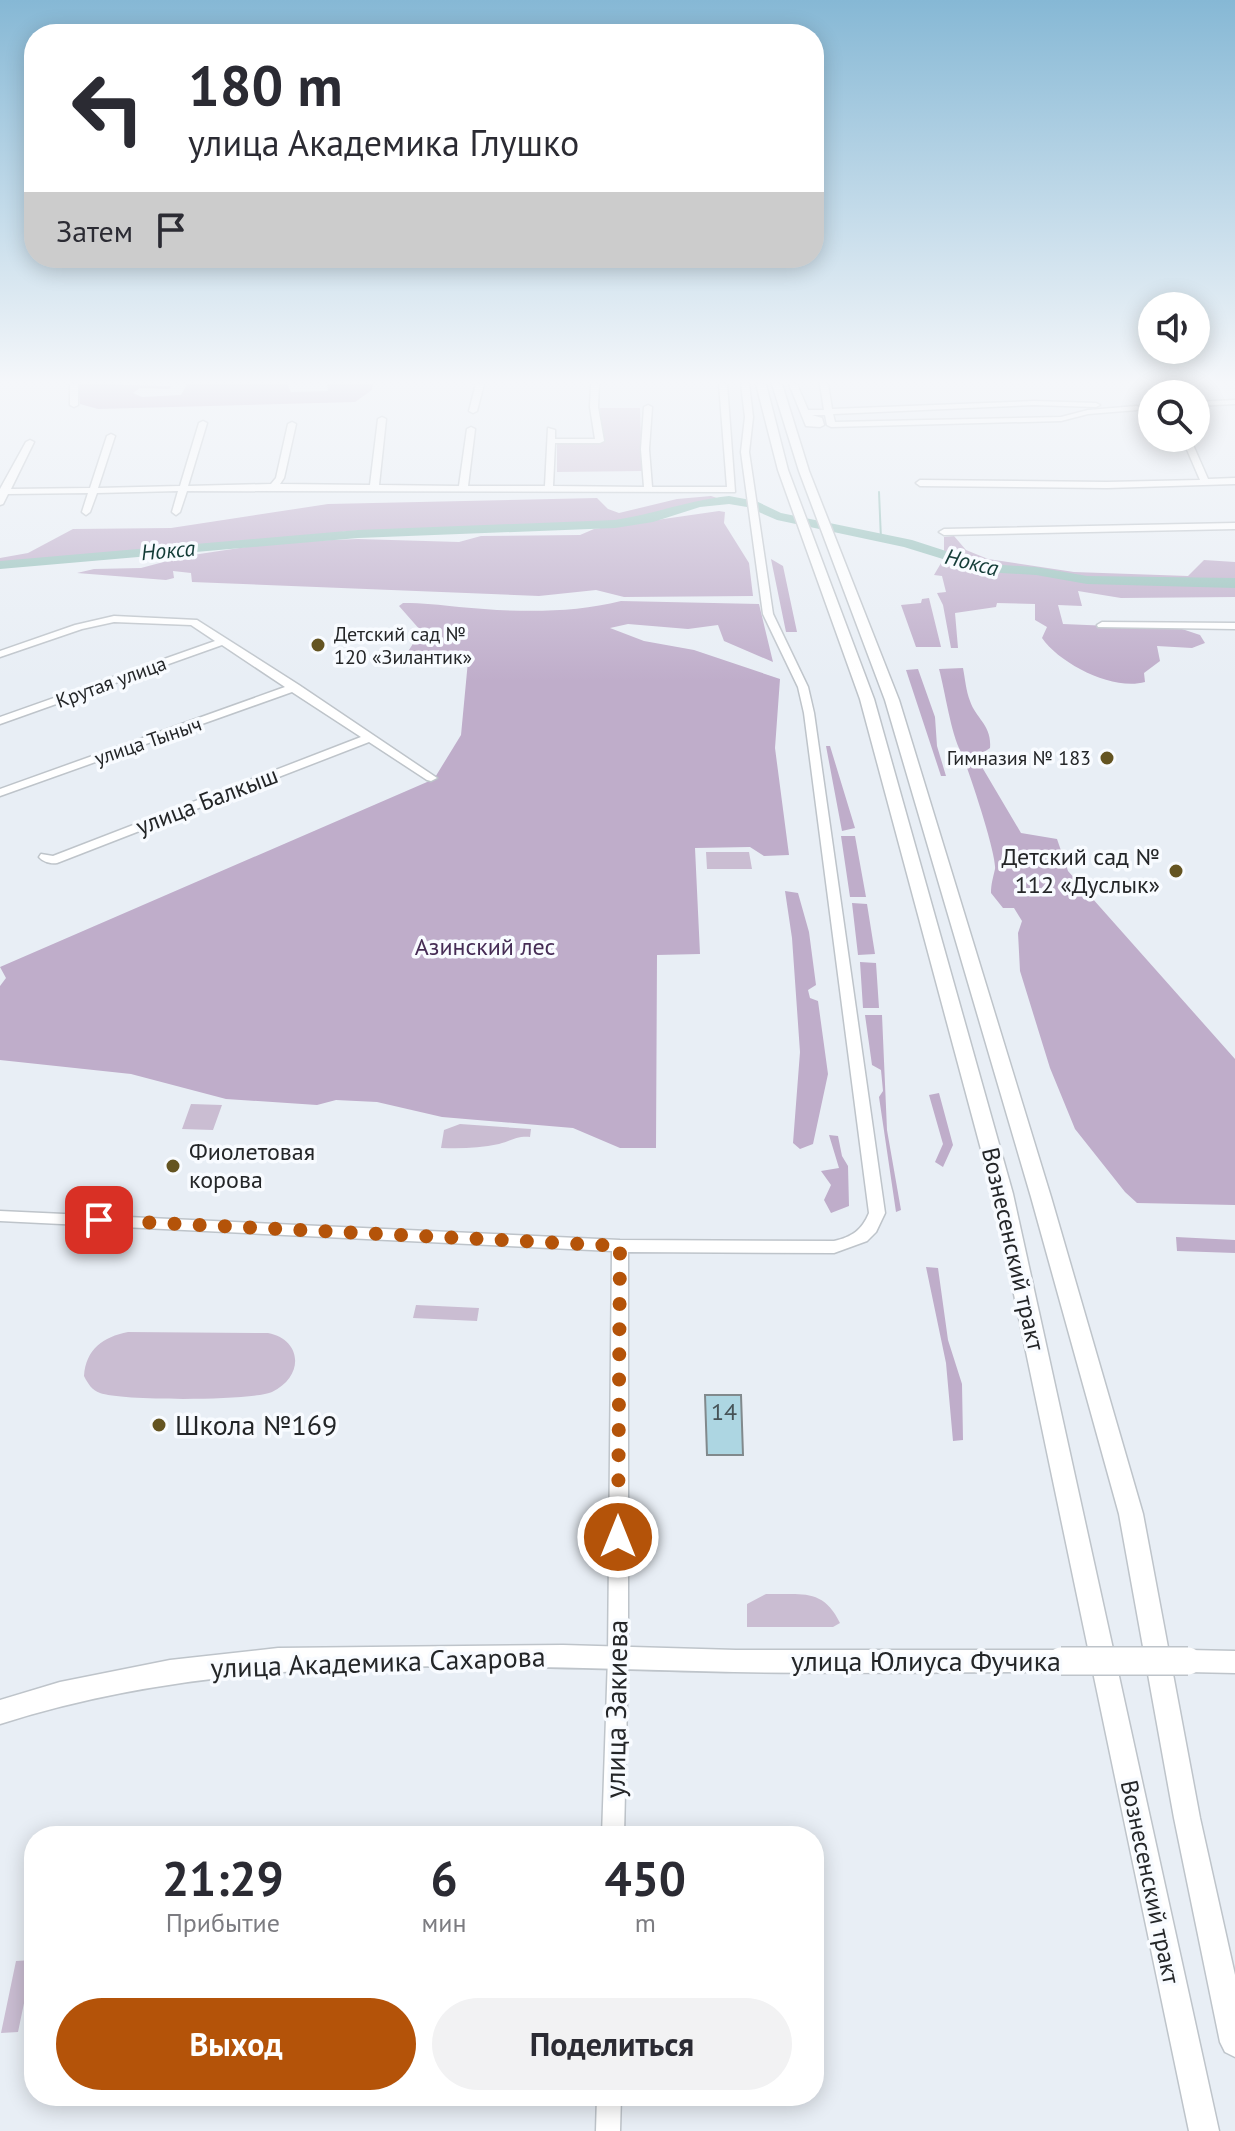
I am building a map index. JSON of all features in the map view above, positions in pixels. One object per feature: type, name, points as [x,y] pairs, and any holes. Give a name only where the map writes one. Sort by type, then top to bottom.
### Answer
[{"type":"main road","name":"Вознесенский тракт","points":[[788,483],[867,699],[1003,1194],[1204,2131]]},
{"type":"main road","name":"Вознесенский тракт","points":[[809,483],[892,700],[1041,1197],[1131,1514],[1187,1818],[1235,2042]]},
{"type":"main road","name":"улица Юлиуса Фучика","points":[[618,1657],[736,1661],[1235,1662]]},
{"type":"main road","name":"улица Академика Сахарова","points":[[0,1712],[60,1693],[223,1663],[309,1659],[618,1657]]},
{"type":"street","points":[[86,512],[95,483]]},
{"type":"street","points":[[176,512],[184,483]]},
{"type":"street","points":[[274,487],[276,483]]},
{"type":"street","points":[[374,488],[375,483]]},
{"type":"street","points":[[463,489],[464,483]]},
{"type":"street","points":[[549,483],[549,489]]},
{"type":"street","points":[[648,483],[648,489]]},
{"type":"street","points":[[0,502],[2,492],[93,489],[732,490],[732,483]]},
{"type":"street","points":[[0,1216],[620,1246],[834,1247],[855,1242],[871,1231],[877,1213],[809,713],[803,687],[768,614],[750,483]]},
{"type":"street","points":[[962,483],[1158,483]]},
{"type":"street","points":[[944,532],[1235,526]]},
{"type":"street","points":[[0,654],[79,627],[114,619],[193,622],[431,778]]},
{"type":"street","points":[[1102,625],[1235,626]]},
{"type":"street","name":"Крутая улица","points":[[0,721],[222,642]]},
{"type":"street","name":"улица Тыныч","points":[[0,793],[295,687]]},
{"type":"street","name":"улица Балкыш","points":[[45,857],[53,860],[369,738]]},
{"type":"street","name":"улица Закиева","points":[[613,1826],[618,1657],[620,1246]]},
{"type":"street","points":[[608,2131],[609,2106]]},
{"type":"shaded area","points":[[706,852],[749,852],[752,869],[707,869]]},
{"type":"shaded area","points":[[191,1104],[222,1105],[213,1130],[182,1129]]},
{"type":"shaded area","points":[[460,1124],[531,1129],[530,1137],[485,1146],[441,1148],[444,1130]]},
{"type":"shaded area","points":[[416,1305],[479,1308],[477,1321],[413,1318]]},
{"type":"shaded area","points":[[128,1332],[268,1333],[288,1343],[293,1351],[294,1369],[282,1385],[260,1395],[158,1399],[97,1392],[84,1376],[88,1358],[104,1341]]},
{"type":"shaded area","points":[[766,1594],[800,1594],[818,1598],[826,1603],[840,1623],[833,1627],[747,1627],[747,1604]]},
{"type":"shaded area","points":[[16,1961],[24,1961],[24,2003],[18,2032],[1,2033]]},
{"type":"green space","points":[[597,498],[608,509],[619,513],[677,499],[717,498],[645,518],[615,522],[349,531],[175,553],[0,567],[0,558],[28,553],[73,529],[171,528],[328,504]]},
{"type":"green space","points":[[725,512],[724,523],[749,563],[753,596],[624,597],[596,590],[539,596],[192,582],[191,573],[173,571],[174,578],[166,580],[77,573],[94,569],[141,568],[186,556],[280,542],[358,539],[459,542],[481,536],[580,535],[594,529]]},
{"type":"green space","points":[[954,536],[966,550],[988,559],[1074,572],[1188,576],[1204,560],[1235,562],[1235,597],[1121,598],[1078,591],[1082,606],[1058,605],[1063,624],[1182,629],[1200,635],[1205,643],[1192,648],[1157,646],[1160,661],[1144,673],[1145,682],[1118,683],[1103,679],[1061,657],[1042,638],[1047,627],[1035,620],[1035,604],[997,603],[996,607],[955,613],[958,648],[951,648],[943,605],[937,593],[946,592],[942,576],[934,575],[944,558],[944,537]]},
{"type":"green space","points":[[771,559],[783,566],[797,632],[786,632]]},
{"type":"green space","points":[[929,598],[941,647],[916,647],[901,605],[921,603],[922,599]]},
{"type":"green space","name":"Азинский лес","points":[[621,601],[759,604],[773,662],[724,641],[718,625],[688,629],[628,624],[610,628],[644,641],[694,650],[780,679],[775,748],[789,855],[764,856],[750,847],[695,848],[700,954],[657,955],[656,1148],[620,1148],[573,1128],[442,1117],[377,1102],[336,1100],[317,1105],[226,1099],[131,1074],[0,1060],[0,986],[6,978],[0,967],[434,779],[461,735],[468,661],[402,661],[421,631],[399,606],[403,603],[540,611]]},
{"type":"green space","points":[[963,668],[970,701],[989,733],[990,748],[981,754],[979,762],[1021,833],[1057,839],[1068,871],[1235,1059],[1235,1205],[1137,1203],[1075,1129],[1050,1068],[1020,971],[1018,933],[1022,921],[1014,908],[1003,908],[991,893],[995,869],[992,847],[954,735],[939,669]]},
{"type":"green space","points":[[918,669],[935,717],[937,746],[946,776],[941,776],[906,670]]},
{"type":"green space","points":[[826,746],[830,746],[855,828],[842,831]]},
{"type":"green space","points":[[841,836],[855,836],[866,897],[850,897]]},
{"type":"green space","points":[[785,891],[798,893],[809,932],[816,985],[808,990],[810,998],[818,1001],[828,1074],[813,1144],[800,1149],[793,1143],[800,1052],[792,938]]},
{"type":"green space","points":[[852,903],[867,904],[875,954],[858,955]]},
{"type":"green space","points":[[860,962],[876,963],[879,1008],[863,1008]]},
{"type":"green space","points":[[865,1015],[882,1015],[887,1130],[901,1210],[896,1212],[879,1097],[883,1091],[881,1070],[872,1065]]},
{"type":"green space","points":[[939,1093],[953,1145],[943,1167],[935,1162],[943,1144],[929,1095]]},
{"type":"green space","points":[[829,1135],[838,1136],[842,1156],[848,1166],[849,1206],[831,1213],[824,1200],[831,1185],[821,1171],[839,1168]]},
{"type":"green space","points":[[1176,1237],[1235,1240],[1235,1253],[1177,1251]]},
{"type":"green space","points":[[926,1267],[938,1268],[948,1340],[962,1384],[963,1440],[953,1441],[946,1363]]},
{"type":"building","points":[[705,1395],[741,1395],[743,1455],[707,1455]]},
{"type":"waterway","points":[[879,492],[881,539]]},
{"type":"waterway","name":"Нокса","points":[[0,565],[358,534],[615,524],[648,519],[698,503],[729,500],[751,504],[777,516],[907,543],[985,568],[1036,571],[1087,580],[1235,583]]},
{"type":"place","name":"Детский сад № 120 «Зилантик»","points":[[318,645]]},
{"type":"place","name":"Гимназия № 183","points":[[1107,758]]},
{"type":"place","name":"Детский сад № 112 «Дуслык»","points":[[1176,871]]},
{"type":"place","name":"Фиолетовая корова","points":[[173,1166]]},
{"type":"place","name":"Школа №169","points":[[159,1425]]},
{"type":"route","points":[[99,1220],[620,1246],[618,1537]]}]
